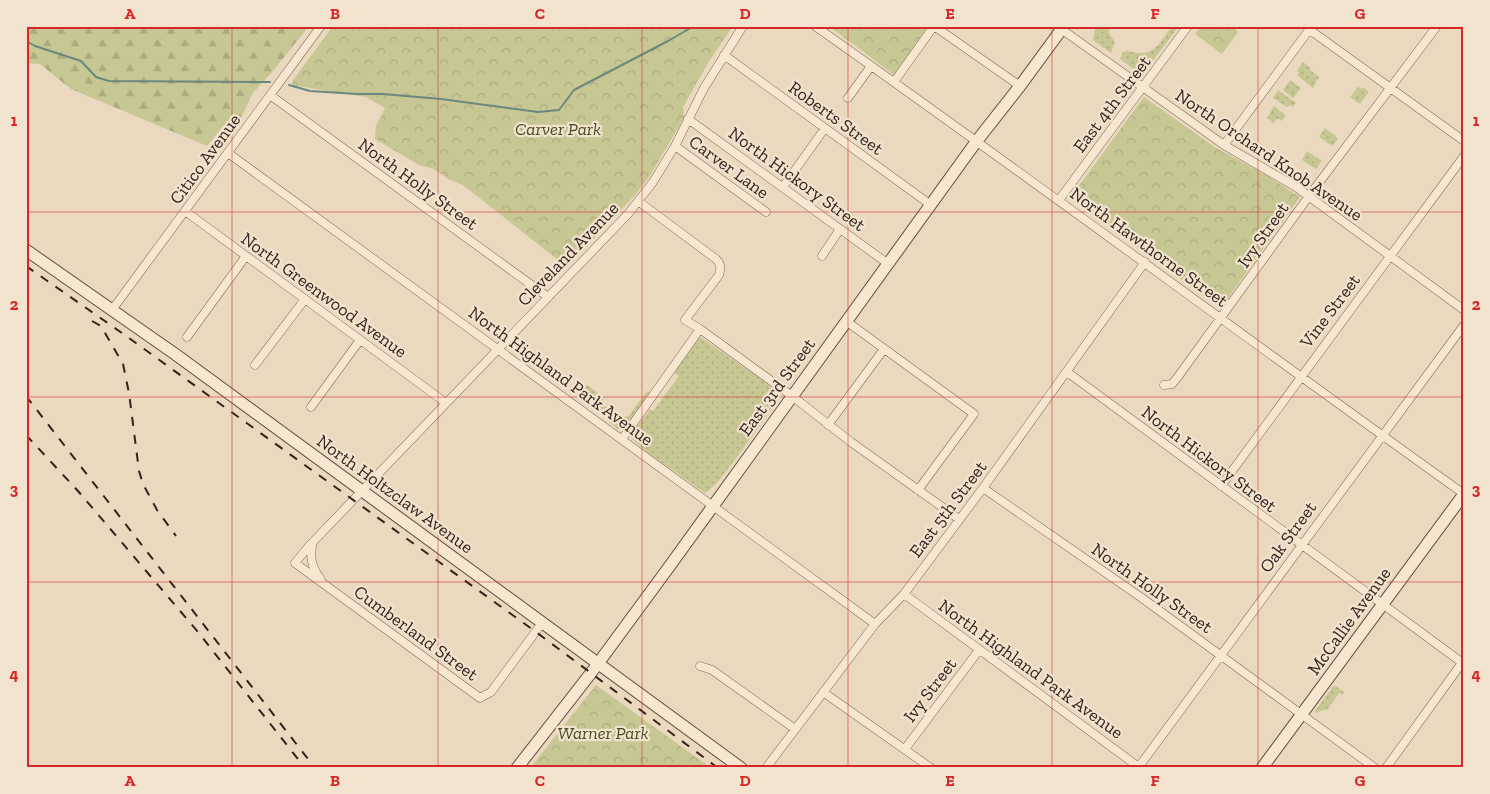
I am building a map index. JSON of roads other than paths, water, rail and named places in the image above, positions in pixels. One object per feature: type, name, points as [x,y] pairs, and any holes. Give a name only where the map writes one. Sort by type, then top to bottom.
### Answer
[{"type":"main road","name":"East 3rd Street","points":[[517,768],[599,663],[887,263],[976,142],[1020,86],[1061,27]]},
{"type":"main road","name":"North Holtzclaw Avenue","points":[[26,250],[175,354],[742,768]]},
{"type":"main road","name":"McCallie Avenue","points":[[1262,768],[1464,494]]},
{"type":"street","name":"Citico Avenue","points":[[112,310],[321,26]]},
{"type":"street","name":"Cleveland Avenue","points":[[295,563],[313,541],[628,214],[653,182],[675,146],[704,88],[743,26]]},
{"type":"street","name":"North Hawthorne Street","points":[[815,26],[1145,262],[1464,494]]},
{"type":"street","points":[[894,82],[934,26],[1020,86]]},
{"type":"street","name":"East 4th Street","points":[[1059,200],[1188,26]]},
{"type":"street","name":"Ivy Street","points":[[1164,384],[1172,384],[1177,378],[1309,196],[1437,26]]},
{"type":"street","name":"North Orchard Knob Avenue","points":[[1061,27],[1224,145],[1309,196],[1464,310]]},
{"type":"street","points":[[1224,145],[1311,28],[1391,89],[1464,141]]},
{"type":"street","name":"Roberts Street","points":[[724,55],[931,205]]},
{"type":"street","points":[[848,98],[871,66]]},
{"type":"street","name":"North Holly Street","points":[[270,95],[548,297]]},
{"type":"street","name":"North Hickory Street","points":[[688,119],[887,263]]},
{"type":"street","points":[[783,187],[825,128]]},
{"type":"street","name":"Carver Lane","points":[[675,146],[766,212]]},
{"type":"street","name":"North Highland Park Avenue","points":[[228,153],[875,624]]},
{"type":"street","name":"Vine Street","points":[[1221,486],[1464,156]]},
{"type":"street","points":[[638,202],[720,263],[719,275],[685,320],[959,519]]},
{"type":"street","name":"North Greenwood Avenue","points":[[185,212],[446,403]]},
{"type":"street","points":[[822,256],[840,229]]},
{"type":"street","points":[[186,337],[246,256]]},
{"type":"street","name":"East 5th Street","points":[[766,768],[875,624],[904,594],[983,488],[1145,262]]},
{"type":"street","points":[[255,365],[305,299]]},
{"type":"street","points":[[846,321],[974,414],[918,490]]},
{"type":"street","name":"Oak Street","points":[[1139,767],[1464,326]]},
{"type":"street","points":[[622,439],[700,330]]},
{"type":"street","points":[[311,407],[360,340]]},
{"type":"street","points":[[828,425],[884,349]]},
{"type":"street","name":"North Hickory Street","points":[[1066,372],[1301,546],[1463,662]]},
{"type":"street","name":"North Holly Street","points":[[983,488],[1142,598],[1375,768]]},
{"type":"street","name":"Cumberland Street","points":[[313,541],[310,555],[312,565],[315,572],[328,587]]},
{"type":"street","name":"Cumberland Street","points":[[295,563],[480,698],[491,692],[542,623]]},
{"type":"street","name":"North Highland Park Avenue","points":[[904,594],[1139,767]]},
{"type":"street","name":"Ivy Street","points":[[905,749],[979,650]]},
{"type":"street","points":[[1386,768],[1463,662]]},
{"type":"street","points":[[700,666],[712,670],[795,729]]},
{"type":"street","points":[[823,692],[931,768]]},
{"type":"waterway","points":[[289,85],[310,91],[441,99],[538,112],[559,110],[574,90],[694,26]]},
{"type":"waterway","points":[[26,41],[35,46],[81,61],[96,77],[109,81],[270,82]]},
{"type":"railway","points":[[26,266],[122,333],[536,632],[718,768]]},
{"type":"railway","points":[[92,321],[101,326],[123,364],[129,393],[139,471],[143,484],[157,510],[176,536]]},
{"type":"railway","points":[[26,396],[315,768]]},
{"type":"railway","points":[[26,435],[78,491],[198,632],[305,768]]},
{"type":"park label","name":"Carver Park","points":[[558,129]]},
{"type":"park label","name":"Warner Park","points":[[603,733]]}]
